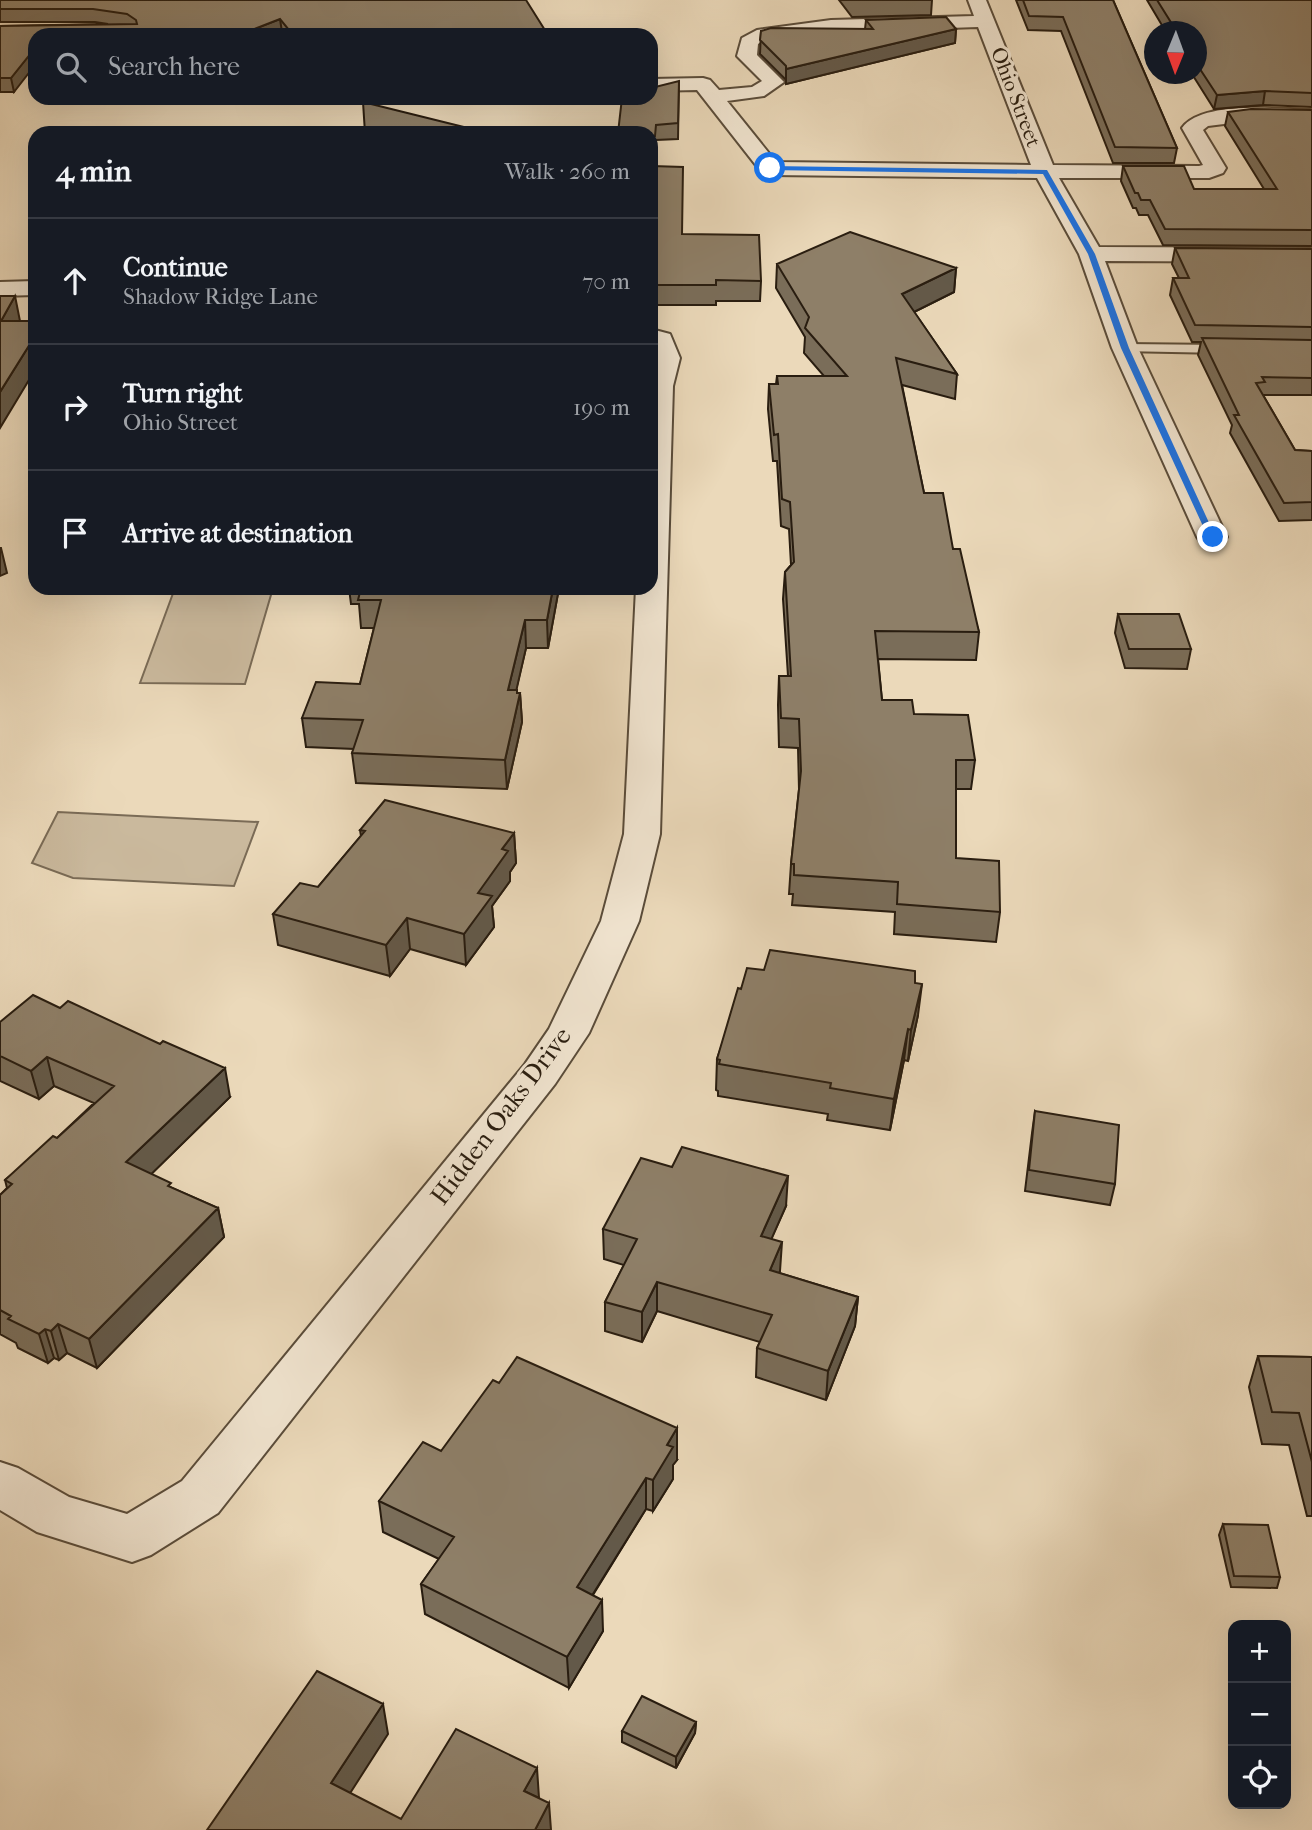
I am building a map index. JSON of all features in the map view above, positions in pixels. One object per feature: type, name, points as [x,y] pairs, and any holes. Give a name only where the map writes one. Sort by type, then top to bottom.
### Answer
[{"type":"street","name":"Ohio Street","points":[[976,0],[1045,172],[1091,254],[1125,348],[1213,537]]},
{"type":"street","points":[[713,97],[757,92],[774,82],[747,56],[749,42],[757,36],[831,26],[986,21]]},
{"type":"street","points":[[658,85],[703,84],[770,168],[1045,172],[1211,171],[1215,168],[1192,128],[1194,124],[1223,117],[1312,116]]},
{"type":"street","points":[[1091,254],[1312,255]]},
{"type":"street","points":[[0,289],[28,288]]},
{"type":"street","name":"Hidden Oaks Drive","points":[[658,342],[667,358],[660,386],[658,436]]},
{"type":"street","name":"Hidden Oaks Drive","points":[[0,1485],[55,1516],[132,1539],[200,1497],[540,1074],[568,1033],[620,921],[642,834],[652,595]]},
{"type":"lane","points":[[1125,348],[1232,349]]},
{"type":"shaded area","points":[[172,595],[271,595],[245,684],[140,683]]},
{"type":"shaded area","points":[[58,812],[258,822],[234,886],[73,878],[32,863]]},
{"type":"building","points":[[0,0],[526,0],[544,28],[287,28],[280,19],[257,28],[28,28],[28,57],[11,78],[0,78],[0,26],[137,24],[136,20],[127,14],[93,9],[0,9]]},
{"type":"building","points":[[1023,0],[1113,0],[1144,72],[1144,84],[1149,84],[1177,148],[1115,147],[1063,17],[1029,16]]},
{"type":"building","points":[[1157,0],[1312,0],[1312,93],[1265,91],[1217,95],[1207,80],[1207,21],[1170,21]]},
{"type":"building","points":[[946,17],[956,29],[786,69],[760,40],[761,31],[771,28],[873,29],[866,20]]},
{"type":"building","points":[[679,81],[678,123],[619,126],[621,105],[658,105],[658,86]]},
{"type":"building","points":[[363,105],[375,105],[460,126],[365,126]]},
{"type":"building","points":[[1251,109],[1312,110],[1312,230],[1165,229],[1150,200],[1141,200],[1138,193],[1135,193],[1123,166],[1184,166],[1194,189],[1277,189],[1228,112]]},
{"type":"building","points":[[658,166],[683,167],[682,234],[759,235],[761,281],[716,280],[716,285],[658,285]]},
{"type":"building","points":[[850,232],[956,268],[902,294],[957,374],[896,358],[924,493],[943,493],[953,549],[960,549],[979,632],[875,631],[882,700],[912,700],[914,714],[968,715],[975,760],[956,760],[956,858],[999,861],[1000,912],[897,904],[898,882],[794,875],[794,864],[791,864],[801,771],[799,719],[781,718],[779,676],[791,676],[785,572],[794,562],[790,502],[782,499],[778,434],[774,435],[769,384],[778,384],[777,376],[847,376],[805,328],[809,317],[777,264]]},
{"type":"building","points":[[1175,248],[1312,249],[1312,327],[1195,325],[1173,278],[1189,278]]},
{"type":"building","points":[[0,296],[15,296],[1,321],[28,321],[28,347],[0,392]]},
{"type":"building","points":[[1202,338],[1312,340],[1312,378],[1262,377],[1265,382],[1256,383],[1295,450],[1312,451],[1312,502],[1284,503],[1234,415],[1239,415]]},
{"type":"building","points":[[359,595],[552,595],[547,620],[525,620],[508,690],[517,690],[517,693],[520,693],[505,760],[352,753],[363,720],[302,718],[316,682],[360,684],[381,600],[358,600]]},
{"type":"building","points":[[1118,614],[1179,614],[1191,649],[1129,649]]},
{"type":"building","points":[[385,800],[514,833],[502,849],[508,851],[478,893],[492,896],[464,934],[407,918],[386,945],[273,914],[300,883],[318,887],[365,831],[360,830]]},
{"type":"building","points":[[770,950],[915,971],[915,983],[922,984],[911,1030],[908,1029],[894,1099],[830,1088],[831,1083],[719,1064],[720,1060],[717,1059],[738,988],[741,989],[747,968],[764,970]]},
{"type":"building","points":[[33,995],[60,1008],[68,1001],[160,1044],[163,1041],[225,1068],[126,1162],[171,1183],[168,1186],[218,1208],[89,1339],[58,1324],[51,1331],[45,1329],[39,1334],[8,1319],[11,1316],[0,1310],[0,1195],[12,1184],[5,1180],[53,1136],[57,1138],[114,1086],[47,1057],[31,1071],[0,1056],[0,1022]]},
{"type":"building","points":[[1035,1111],[1119,1125],[1115,1184],[1029,1170]]},
{"type":"building","points":[[682,1147],[788,1176],[761,1236],[782,1242],[770,1270],[858,1297],[828,1371],[757,1348],[772,1315],[657,1282],[642,1312],[605,1302],[637,1239],[603,1229],[641,1158],[672,1167]]},
{"type":"building","points":[[1258,1356],[1312,1357],[1312,1462],[1299,1413],[1272,1412]]},
{"type":"building","points":[[517,1357],[677,1428],[667,1445],[673,1447],[653,1480],[646,1478],[577,1587],[602,1600],[567,1657],[421,1584],[454,1537],[379,1501],[423,1442],[441,1451],[493,1380],[499,1383]]},
{"type":"building","points":[[1223,1524],[1268,1525],[1280,1577],[1234,1576]]},
{"type":"building","points":[[317,1671],[383,1704],[331,1783],[401,1819],[456,1729],[537,1768],[524,1791],[549,1803],[535,1830],[207,1830]]},
{"type":"building","points":[[642,1696],[696,1722],[676,1757],[622,1731]]},
{"type":"route","points":[[770,168],[1045,172],[1091,254],[1125,348],[1213,537]]}]
